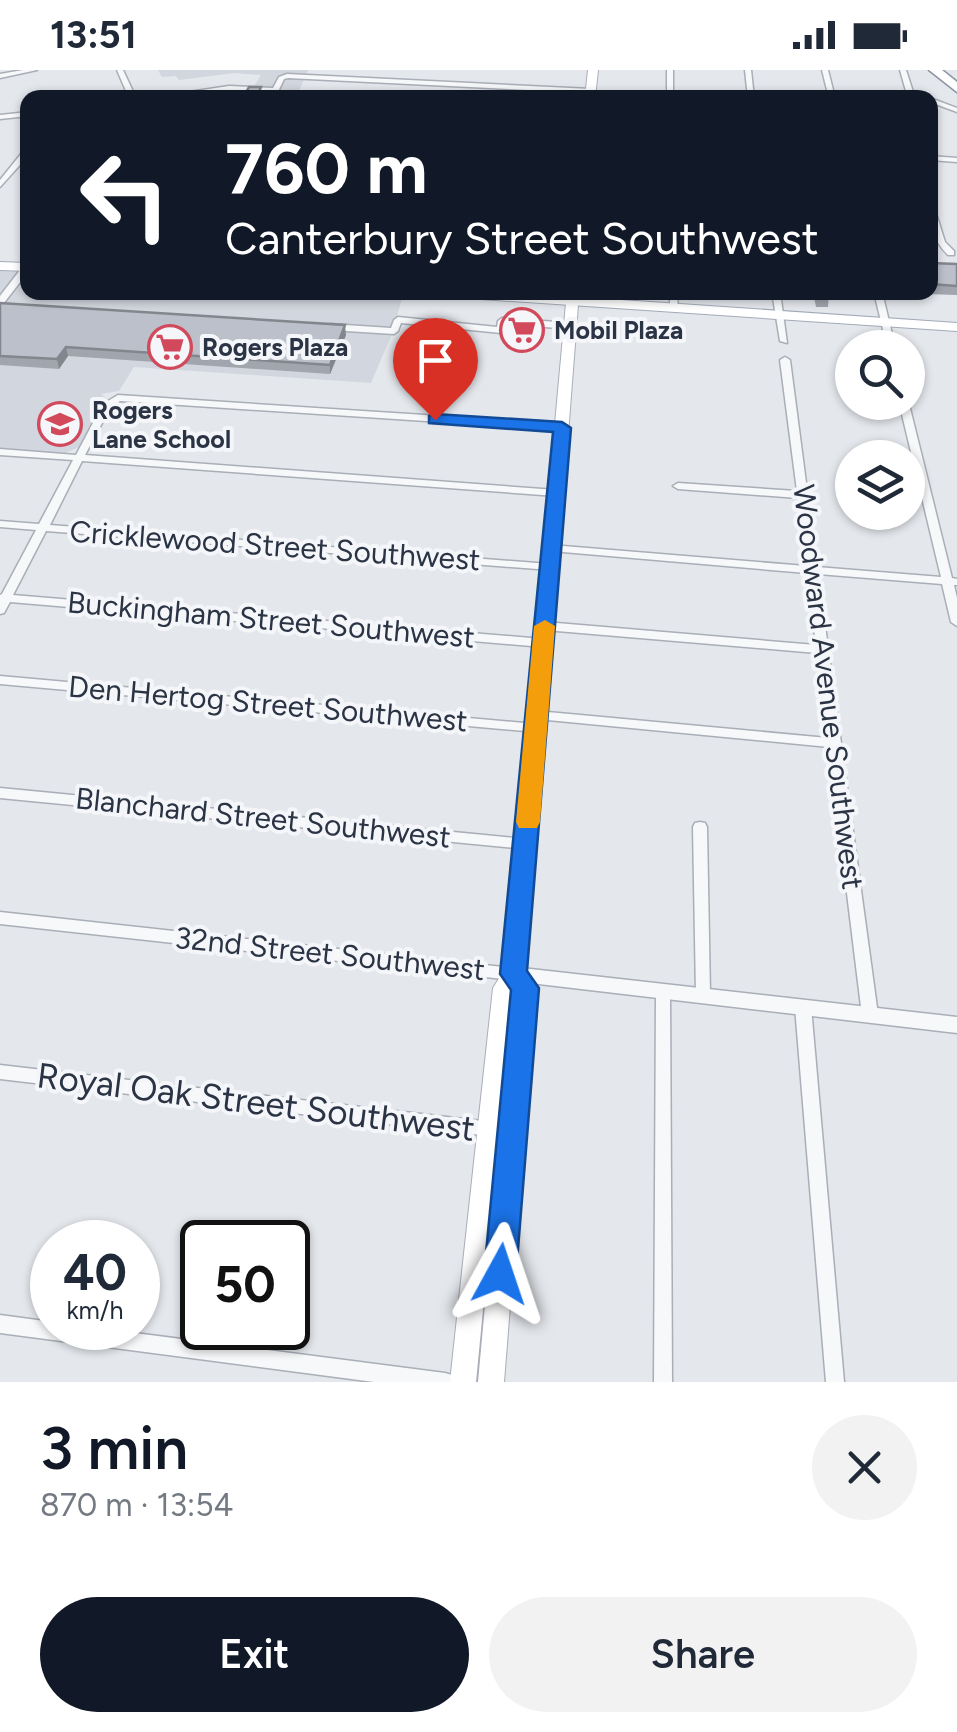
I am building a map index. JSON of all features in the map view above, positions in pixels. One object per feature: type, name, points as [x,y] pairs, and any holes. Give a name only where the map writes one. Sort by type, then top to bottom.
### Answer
[{"type":"highway","points":[[934,70],[957,88]]},
{"type":"highway","points":[[946,70],[957,79]]},
{"type":"main road","points":[[463,1382],[503,988],[513,974],[573,300]]},
{"type":"main road","points":[[674,300],[887,330],[957,327]]},
{"type":"main road","points":[[491,1382],[525,988],[513,974]]},
{"type":"street","points":[[0,76],[34,70]]},
{"type":"street","points":[[276,90],[284,77],[518,90]]},
{"type":"street","points":[[214,90],[244,90]]},
{"type":"street","points":[[0,185],[20,161]]},
{"type":"street","points":[[938,233],[950,253]]},
{"type":"street","points":[[16,307],[0,304],[20,277]]},
{"type":"street","points":[[777,300],[784,340]]},
{"type":"street","points":[[880,300],[887,330]]},
{"type":"street","points":[[320,326],[394,331],[398,320],[501,330],[502,321],[570,326]]},
{"type":"street","name":"Woodward Avenue Southwest","points":[[785,360],[870,1015]]},
{"type":"street","points":[[2,602],[111,400],[131,397],[562,428]]},
{"type":"street","points":[[909,420],[952,582],[957,622]]},
{"type":"street","points":[[0,452],[556,493]]},
{"type":"street","points":[[678,486],[804,495]]},
{"type":"street","name":"Cricklewood Street Southwest","points":[[0,524],[550,568]]},
{"type":"street","points":[[552,548],[952,582]]},
{"type":"street","name":"Buckingham Street Southwest","points":[[2,602],[824,650]]},
{"type":"street","name":"Den Hertog Street Southwest","points":[[0,680],[835,742]]},
{"type":"street","name":"Blanchard Street Southwest","points":[[0,793],[526,844]]},
{"type":"street","points":[[700,826],[702,995]]},
{"type":"street","name":"32nd Street Southwest","points":[[0,918],[957,1025]]},
{"type":"street","points":[[663,991],[663,1382]]},
{"type":"street","points":[[802,1007],[834,1382]]},
{"type":"street","name":"Royal Oak Street Southwest","points":[[0,1072],[513,1131]]},
{"type":"street","points":[[0,1324],[445,1382]]},
{"type":"shaded area","points":[[158,70],[308,70],[299,90],[225,90],[253,88],[261,75],[234,73],[179,80],[176,76],[162,77]]},
{"type":"shaded area","points":[[0,271],[20,272],[20,300],[402,300],[371,383],[134,367],[119,391],[101,394],[107,399],[79,447],[65,453],[0,448]]},
{"type":"building","points":[[938,263],[957,264],[957,286],[938,285]]},
{"type":"building","name":"Rogers Plaza","points":[[0,303],[345,325],[330,365],[66,347],[57,359],[0,356]]},
{"type":"slow traffic","points":[[528,822],[545,626]]},
{"type":"place","name":"Mobil Plaza","points":[[522,330]]},
{"type":"place","name":"Rogers Plaza","points":[[170,347]]},
{"type":"place","name":"Rogers Lane School","points":[[60,424]]},
{"type":"route","points":[[435,420],[562,428],[513,974],[525,988],[500,1274]]}]
